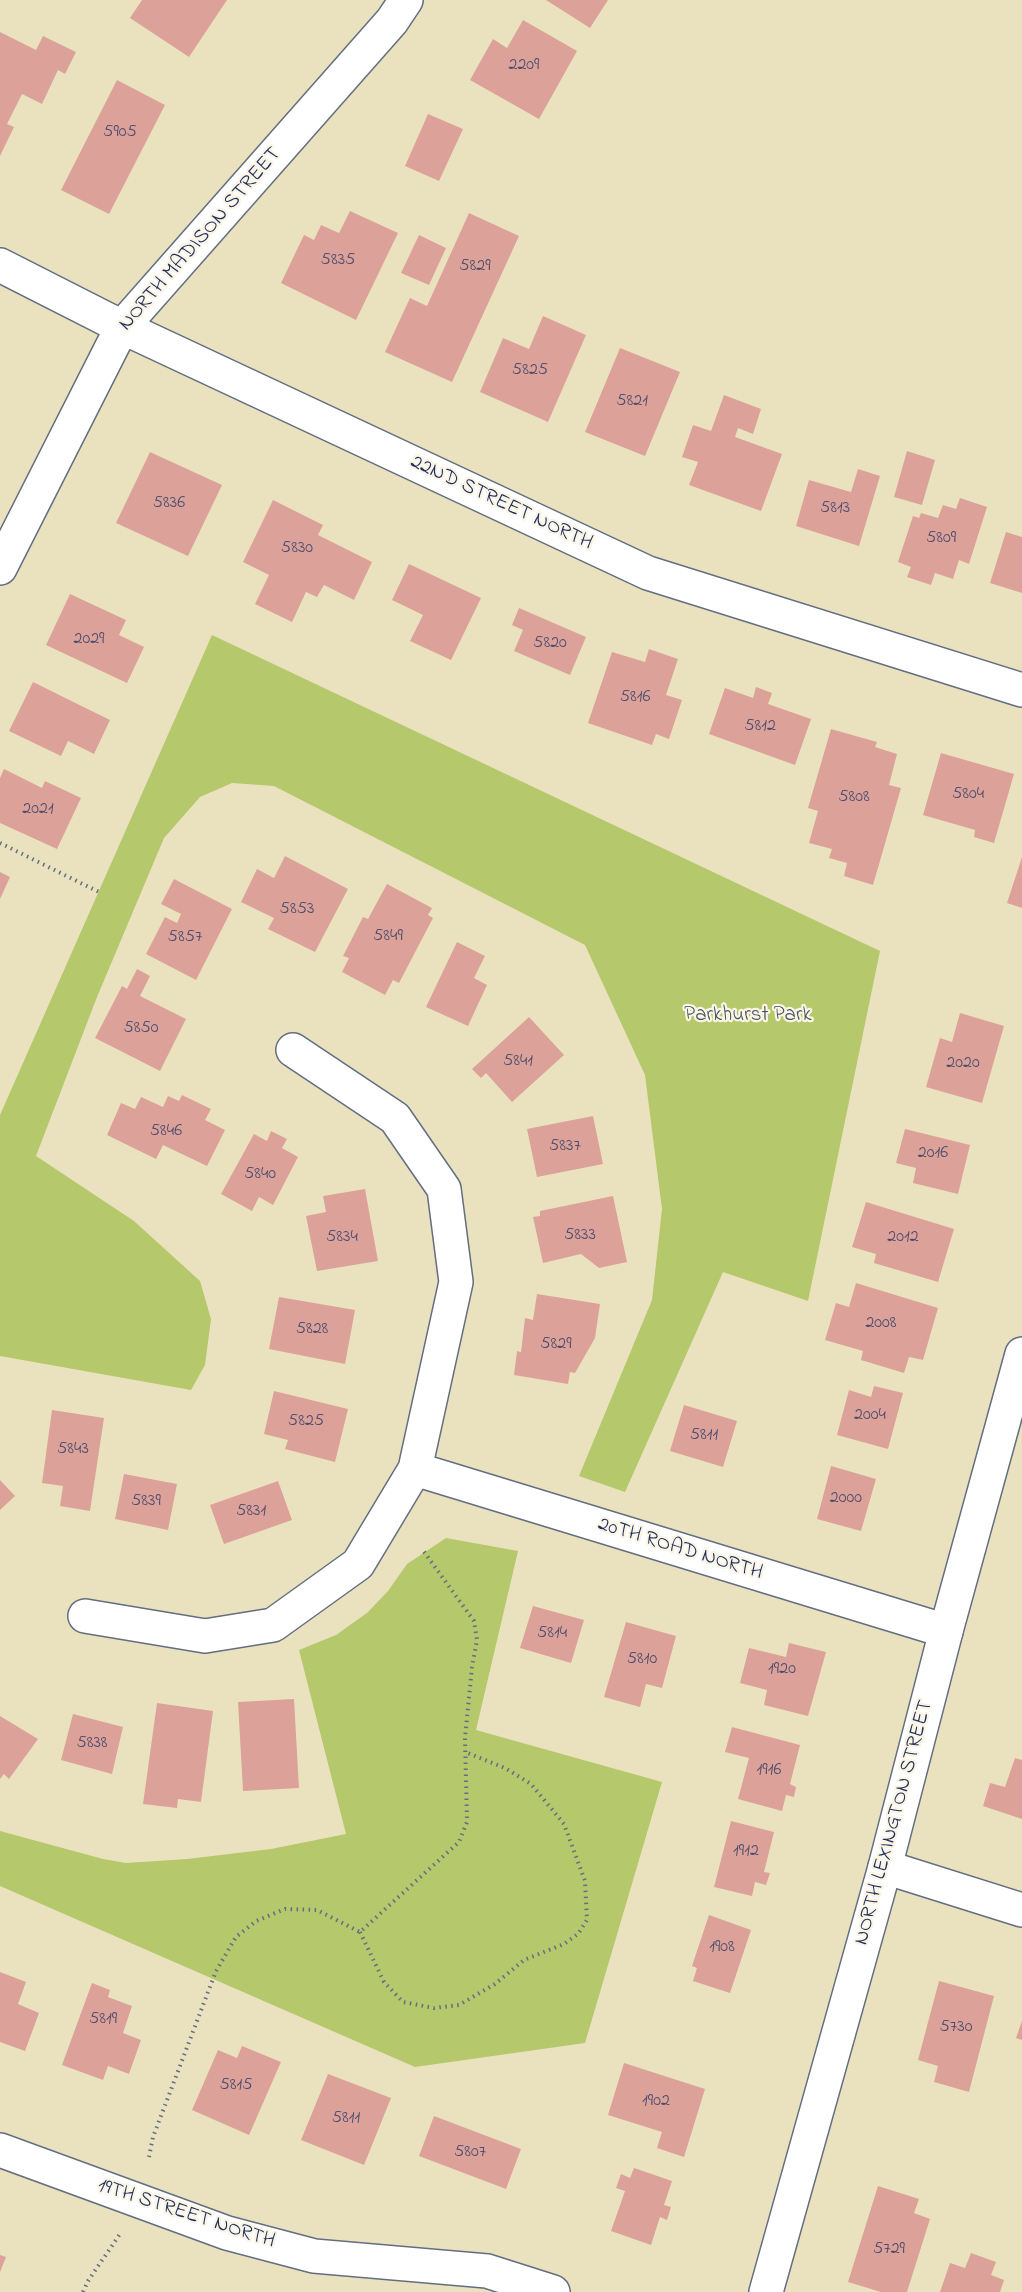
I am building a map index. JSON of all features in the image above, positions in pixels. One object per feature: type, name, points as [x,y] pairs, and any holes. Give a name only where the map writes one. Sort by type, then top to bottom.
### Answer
[{"type":"street","name":"NORTH MADISON STREET","points":[[0,568],[123,327],[392,21],[406,0]]},
{"type":"street","name":"22ND STREET NORTH","points":[[0,265],[123,327],[648,573],[1022,690]]},
{"type":"street","points":[[85,1616],[205,1636],[273,1625],[358,1564],[415,1469],[456,1282],[444,1189],[396,1118],[293,1050]]},
{"type":"street","name":"NORTH LEXINGTON STREET","points":[[766,2292],[885,1867],[946,1631],[1022,1354]]},
{"type":"street","name":"20TH ROAD NORTH","points":[[415,1469],[946,1631]]},
{"type":"street","points":[[885,1867],[1022,1910]]},
{"type":"street","name":"19TH STREET NORTH","points":[[0,2150],[227,2234],[314,2256],[488,2271],[553,2292]]},
{"type":"path","points":[[0,843],[99,892]]},
{"type":"path","points":[[360,1932],[459,1842],[467,1821],[465,1752],[468,1702],[477,1640],[474,1621],[422,1549]]},
{"type":"path","points":[[148,2157],[153,2137],[216,1971],[236,1937],[256,1922],[285,1909],[317,1910],[360,1932],[384,1982],[403,2002],[434,2008],[459,2005],[495,1984],[524,1960],[564,1944],[578,1934],[587,1920],[585,1881],[564,1824],[531,1784],[505,1768],[465,1752]]},
{"type":"path","points":[[83,2292],[120,2234]]},
{"type":"green space","name":"Parkhurst Park","points":[[212,635],[880,951],[808,1301],[723,1272],[625,1492],[579,1476],[652,1300],[662,1209],[645,1075],[585,945],[274,786],[232,783],[200,797],[164,838],[97,997],[36,1156],[134,1221],[200,1281],[211,1319],[205,1365],[191,1390],[0,1356],[0,1115]]},
{"type":"green space","points":[[446,1538],[518,1551],[476,1730],[662,1782],[585,2043],[415,2067],[0,1886],[0,1831],[126,1863],[187,1859],[271,1849],[346,1834],[299,1650],[336,1635],[367,1613],[388,1591],[407,1564]]},
{"type":"building","points":[[142,0],[227,0],[189,57],[130,18]]},
{"type":"building","points":[[546,0],[608,0],[590,28]]},
{"type":"building","points":[[523,20],[577,51],[539,119],[470,80],[493,39],[507,48]]},
{"type":"building","points":[[0,32],[36,50],[43,36],[76,52],[65,74],[58,70],[42,104],[22,94],[7,124],[14,127],[0,156]]},
{"type":"building","points":[[117,80],[165,105],[109,214],[61,190]]},
{"type":"building","points":[[428,114],[463,129],[439,181],[405,166]]},
{"type":"building","points":[[350,211],[398,233],[356,320],[281,283],[304,235],[314,240],[321,225],[339,233]]},
{"type":"building","points":[[469,213],[519,236],[452,382],[385,352],[410,298],[427,306]]},
{"type":"building","points":[[419,235],[446,248],[429,285],[401,273]]},
{"type":"building","points":[[543,316],[586,335],[548,422],[480,392],[503,338],[529,349]]},
{"type":"building","points":[[620,348],[680,372],[645,456],[585,432]]},
{"type":"building","points":[[724,395],[761,409],[753,434],[738,428],[735,437],[782,454],[761,511],[689,485],[698,462],[682,457],[693,425],[711,431]]},
{"type":"building","points":[[907,451],[935,460],[922,505],[894,497]]},
{"type":"building","points":[[150,452],[222,485],[188,556],[116,523]]},
{"type":"building","points":[[858,469],[880,476],[859,546],[796,526],[809,480],[851,492]]},
{"type":"building","points":[[960,498],[987,507],[969,564],[959,560],[953,579],[935,573],[931,585],[907,577],[911,567],[898,562],[913,516],[919,518],[921,513],[938,518],[943,505],[956,509]]},
{"type":"building","points":[[273,500],[323,525],[318,535],[372,562],[354,600],[324,585],[317,597],[306,592],[292,622],[255,604],[269,575],[243,562]]},
{"type":"building","points":[[1006,532],[1022,537],[1022,593],[990,583]]},
{"type":"building","points":[[409,564],[481,598],[451,660],[410,641],[423,615],[392,600]]},
{"type":"building","points":[[70,594],[126,620],[119,635],[144,647],[127,683],[46,645]]},
{"type":"building","points":[[519,608],[586,637],[570,675],[514,651],[523,630],[512,625]]},
{"type":"building","points":[[649,649],[678,659],[666,695],[682,700],[669,739],[656,734],[652,745],[588,723],[612,652],[645,662]]},
{"type":"building","points":[[33,682],[110,720],[94,754],[68,741],[61,756],[9,731]]},
{"type":"building","points":[[756,687],[772,693],[768,704],[811,719],[795,765],[709,734],[725,688],[753,698]]},
{"type":"building","points":[[831,729],[877,742],[875,747],[897,754],[889,785],[901,788],[873,885],[844,876],[847,863],[829,858],[832,849],[809,843],[818,811],[808,808]]},
{"type":"building","points":[[941,753],[1014,774],[994,843],[974,837],[975,830],[923,815]]},
{"type":"building","points":[[4,769],[42,788],[45,781],[81,798],[57,849],[0,823],[0,778]]},
{"type":"building","points":[[285,856],[348,889],[315,952],[268,929],[274,918],[241,902],[257,869],[274,878]]},
{"type":"building","points":[[1022,857],[1022,908],[1007,903]]},
{"type":"building","points":[[0,872],[10,877],[0,899]]},
{"type":"building","points":[[174,879],[232,909],[196,980],[146,954],[165,917],[177,923],[181,914],[161,904]]},
{"type":"building","points":[[387,884],[432,908],[428,915],[433,918],[399,983],[393,980],[385,995],[342,972],[349,958],[343,956],[363,917],[368,919]]},
{"type":"building","points":[[457,942],[485,956],[474,978],[487,985],[468,1026],[426,1007]]},
{"type":"building","points":[[137,969],[150,976],[140,996],[186,1019],[160,1071],[95,1038],[122,986],[127,989]]},
{"type":"building","points":[[960,1013],[1004,1026],[982,1103],[926,1087],[940,1038],[952,1042]]},
{"type":"building","points":[[529,1017],[564,1055],[512,1102],[486,1073],[481,1078],[472,1069]]},
{"type":"building","points":[[182,1095],[211,1109],[205,1120],[225,1130],[207,1166],[163,1145],[156,1159],[107,1135],[121,1103],[135,1109],[141,1097],[163,1107],[168,1096],[179,1101]]},
{"type":"building","points":[[593,1116],[603,1164],[537,1177],[527,1129]]},
{"type":"building","points":[[905,1129],[970,1145],[958,1194],[913,1183],[916,1168],[896,1163]]},
{"type":"building","points":[[271,1131],[287,1139],[282,1148],[298,1157],[273,1205],[259,1197],[252,1211],[221,1194],[254,1134],[267,1141]]},
{"type":"building","points":[[365,1189],[378,1261],[317,1271],[306,1216],[326,1212],[323,1196]]},
{"type":"building","points":[[613,1196],[627,1262],[599,1268],[581,1254],[543,1263],[533,1217],[540,1216],[540,1211]]},
{"type":"building","points":[[866,1202],[954,1229],[938,1282],[874,1263],[876,1254],[852,1247]]},
{"type":"building","points":[[856,1283],[938,1308],[923,1360],[909,1357],[904,1373],[861,1360],[863,1351],[825,1340],[836,1303],[849,1307]]},
{"type":"building","points":[[537,1294],[600,1304],[595,1338],[575,1373],[570,1372],[568,1384],[514,1375],[517,1351],[521,1352],[525,1318],[533,1320]]},
{"type":"building","points":[[279,1297],[355,1310],[345,1364],[269,1349]]},
{"type":"building","points":[[874,1386],[903,1393],[888,1449],[837,1435],[849,1390],[871,1397]]},
{"type":"building","points":[[274,1391],[348,1409],[335,1462],[285,1449],[288,1440],[264,1434]]},
{"type":"building","points":[[684,1405],[737,1421],[723,1467],[670,1451]]},
{"type":"building","points":[[52,1410],[104,1418],[90,1511],[60,1506],[63,1486],[42,1483]]},
{"type":"building","points":[[831,1466],[876,1479],[861,1531],[817,1519]]},
{"type":"building","points":[[124,1474],[177,1484],[168,1530],[115,1519]]},
{"type":"building","points":[[0,1480],[15,1496],[0,1510]]},
{"type":"building","points":[[278,1481],[292,1520],[224,1544],[210,1505]]},
{"type":"building","points":[[533,1606],[584,1620],[571,1663],[520,1648]]},
{"type":"building","points":[[626,1622],[676,1636],[662,1688],[646,1684],[640,1707],[604,1697]]},
{"type":"building","points":[[789,1643],[826,1652],[808,1716],[764,1705],[767,1690],[740,1683],[749,1648],[786,1657]]},
{"type":"building","points":[[294,1699],[299,1788],[243,1791],[238,1702]]},
{"type":"building","points":[[157,1703],[213,1711],[201,1802],[178,1799],[177,1808],[143,1804]]},
{"type":"building","points":[[73,1714],[123,1727],[112,1774],[61,1760]]},
{"type":"building","points":[[0,1716],[38,1739],[9,1779],[4,1774],[0,1779]]},
{"type":"building","points":[[732,1727],[800,1745],[790,1784],[796,1787],[794,1797],[786,1795],[782,1811],[738,1799],[749,1758],[725,1752]]},
{"type":"building","points":[[1015,1758],[1022,1760],[1022,1819],[983,1806],[990,1783],[1005,1787]]},
{"type":"building","points":[[731,1821],[774,1832],[764,1872],[770,1873],[766,1885],[755,1882],[752,1896],[714,1887]]},
{"type":"building","points":[[709,1915],[751,1930],[730,1993],[693,1981],[697,1968],[692,1966]]},
{"type":"building","points":[[0,1972],[26,1982],[18,2004],[39,2013],[25,2051],[0,2042]]},
{"type":"building","points":[[939,1981],[994,1996],[969,2092],[934,2082],[938,2066],[918,2060]]},
{"type":"building","points":[[92,1983],[110,1990],[108,1997],[132,2006],[123,2033],[141,2040],[129,2074],[108,2066],[103,2080],[62,2065]]},
{"type":"building","points":[[1022,2021],[1022,2040],[1016,2038]]},
{"type":"building","points":[[242,2046],[281,2062],[249,2135],[192,2110],[218,2050],[237,2058]]},
{"type":"building","points":[[624,2063],[705,2089],[684,2157],[657,2148],[662,2132],[608,2115]]},
{"type":"building","points":[[328,2074],[391,2098],[364,2165],[301,2140]]},
{"type":"building","points":[[434,2116],[521,2149],[506,2189],[419,2156]]},
{"type":"building","points":[[634,2168],[672,2181],[664,2205],[671,2207],[667,2220],[660,2217],[651,2245],[611,2231],[625,2191],[616,2188],[621,2174],[630,2178]]},
{"type":"building","points":[[878,2186],[919,2199],[914,2213],[930,2219],[907,2292],[881,2292],[848,2282]]},
{"type":"building","points":[[971,2253],[996,2262],[991,2275],[1004,2280],[1000,2292],[940,2292],[950,2263],[965,2268]]},
{"type":"building","points":[[0,2255],[6,2257],[0,2272]]}]
